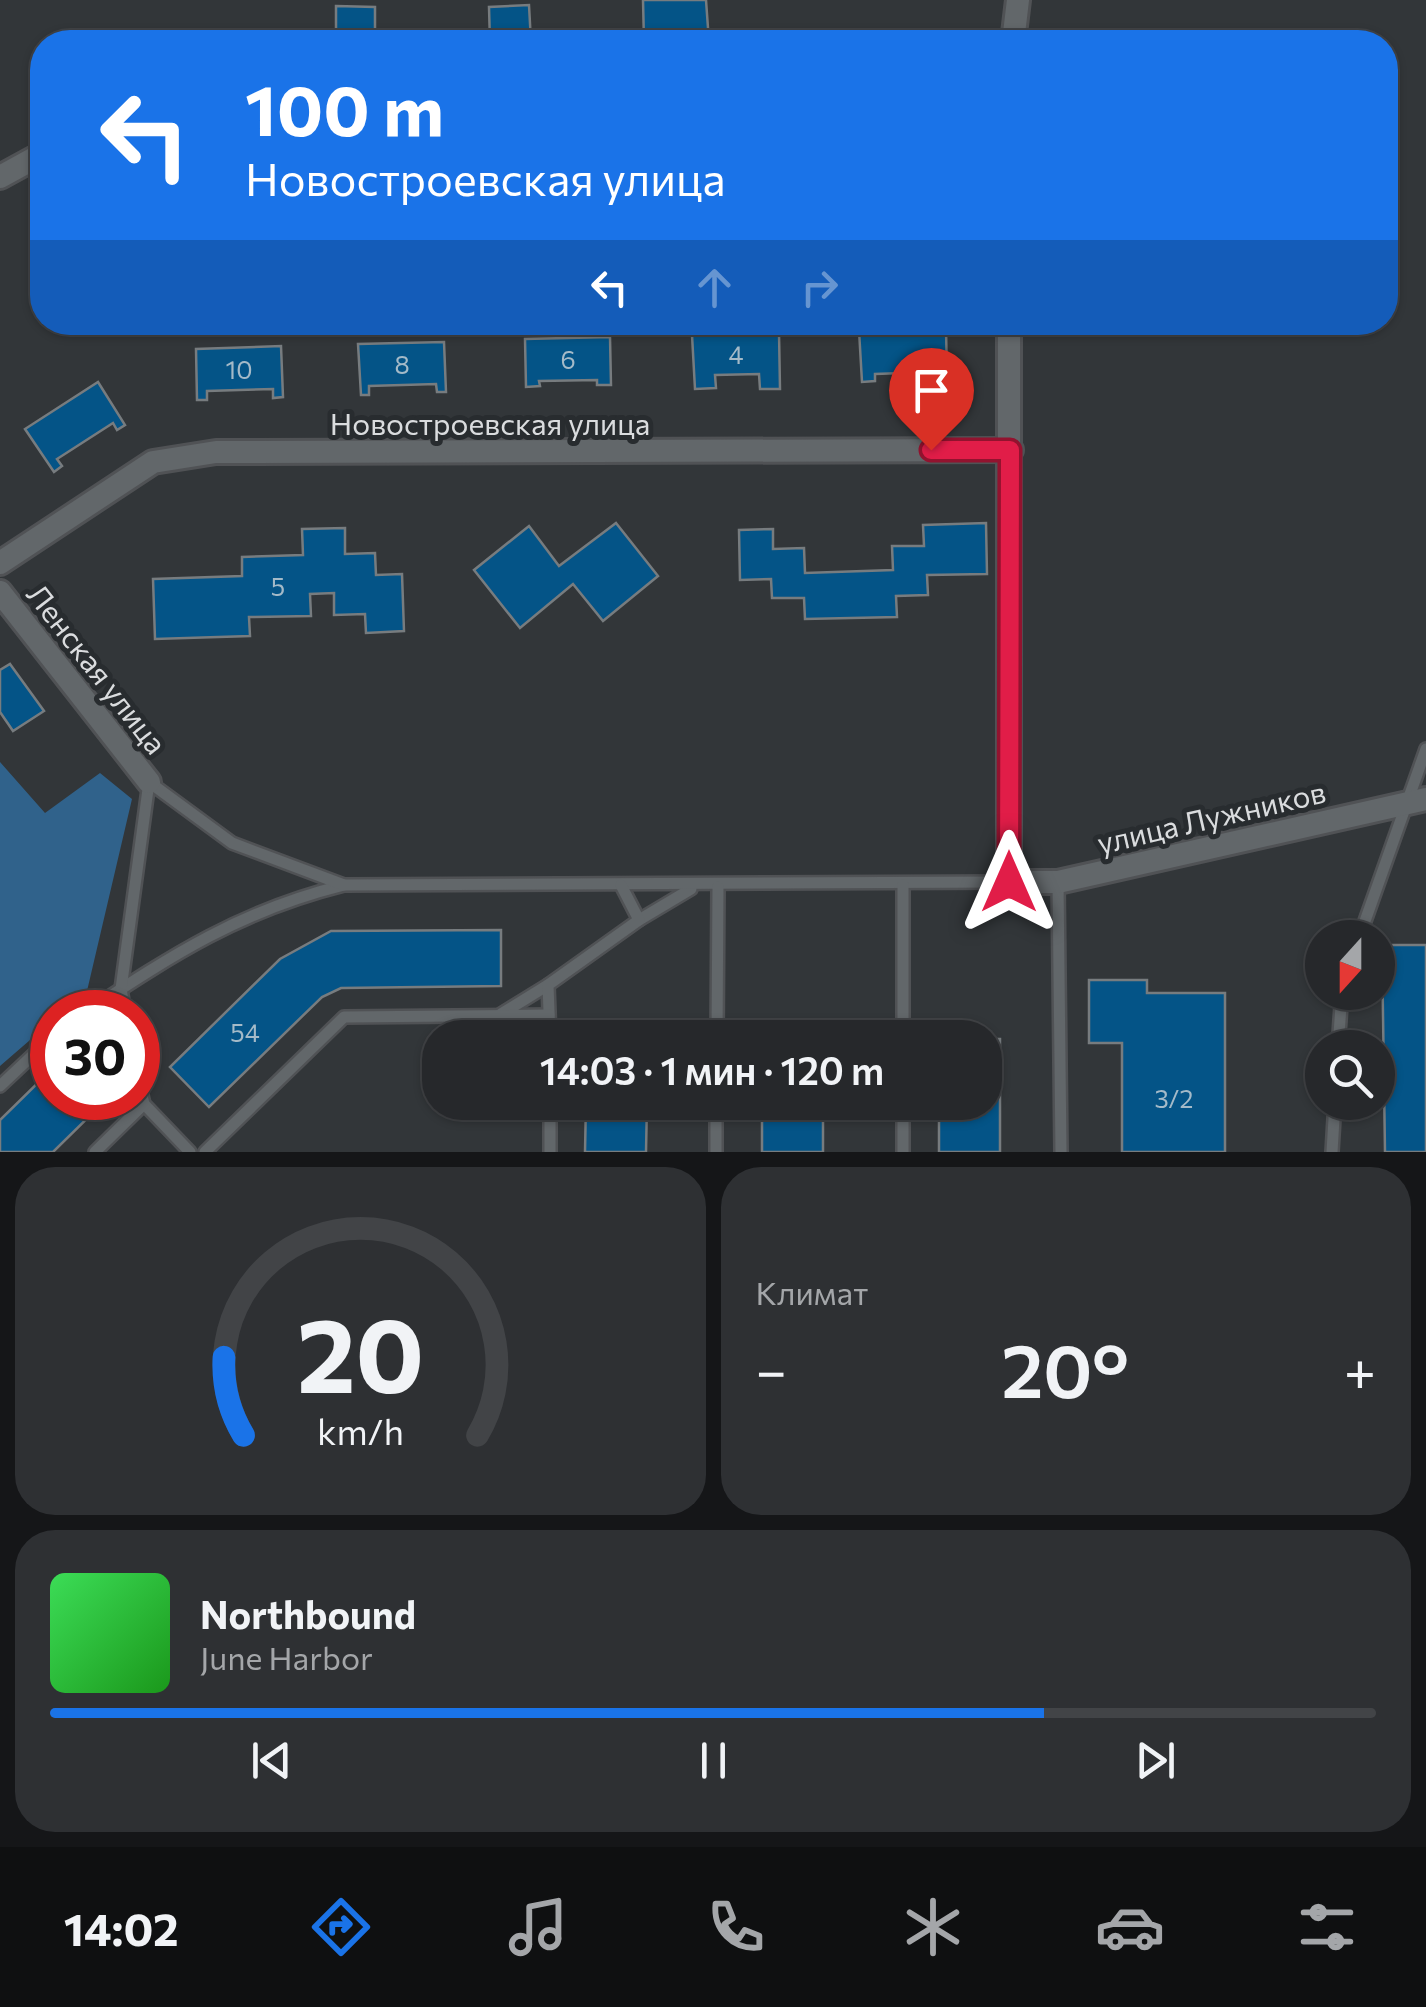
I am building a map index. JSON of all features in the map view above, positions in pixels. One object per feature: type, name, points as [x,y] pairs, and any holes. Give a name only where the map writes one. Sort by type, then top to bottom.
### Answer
[{"type":"street","points":[[1014,30],[1018,0]]},
{"type":"street","points":[[0,177],[30,161]]},
{"type":"street","points":[[1009,335],[1009,882]]},
{"type":"street","name":"Новостроевская улица","points":[[0,563],[153,462],[216,452],[1010,450]]},
{"type":"street","name":"Ленская улица","points":[[0,592],[149,782]]},
{"type":"street","name":"улица Лужников","points":[[1009,882],[1058,882],[1416,800]]},
{"type":"lane","points":[[1366,920],[1416,800],[1426,749]]},
{"type":"lane","points":[[121,989],[130,951],[149,782],[232,843],[344,885]]},
{"type":"lane","points":[[121,989],[202,937],[279,902],[344,885],[718,887],[1009,882]]},
{"type":"lane","points":[[1058,882],[1062,1152]]},
{"type":"lane","points":[[903,884],[903,1020]]},
{"type":"lane","points":[[621,885],[638,920]]},
{"type":"lane","points":[[497,1016],[638,920],[694,887]]},
{"type":"lane","points":[[717,1020],[718,887]]},
{"type":"lane","points":[[548,984],[550,1020]]},
{"type":"lane","points":[[205,1152],[344,1017],[550,1015]]},
{"type":"lane","points":[[0,1086],[30,1058]]},
{"type":"lane","points":[[95,1152],[128,1120]]},
{"type":"lane","points":[[159,1120],[190,1152]]},
{"type":"lane","points":[[550,1120],[550,1152]]},
{"type":"lane","points":[[716,1120],[716,1152]]},
{"type":"lane","points":[[903,1120],[903,1152]]},
{"type":"lane","points":[[1332,1152],[1334,1120]]},
{"type":"shaded area","points":[[0,762],[45,813],[100,773],[132,799],[87,990],[30,990],[30,1040],[0,1066]]},
{"type":"building","points":[[643,0],[706,0],[708,30],[644,30]]},
{"type":"building","points":[[529,5],[530,30],[490,30],[489,7]]},
{"type":"building","points":[[336,6],[375,7],[375,30],[336,30]]},
{"type":"building","points":[[692,335],[779,335],[780,389],[760,389],[759,374],[715,375],[716,388],[695,389]]},
{"type":"building","points":[[859,335],[946,335],[947,379],[933,379],[933,372],[875,374],[875,381],[862,382]]},
{"type":"building","points":[[610,337],[611,385],[597,385],[597,380],[539,381],[540,386],[526,387],[525,339]]},
{"type":"building","points":[[444,342],[446,392],[437,392],[436,384],[369,386],[369,395],[361,395],[358,344]]},
{"type":"building","points":[[281,346],[283,397],[273,398],[273,389],[207,391],[207,400],[197,400],[196,349]]},
{"type":"building","points":[[98,382],[125,425],[117,430],[113,423],[57,459],[62,466],[54,472],[25,429]]},
{"type":"building","points":[[616,523],[658,576],[603,621],[573,584],[520,628],[474,570],[529,526],[559,566]]},
{"type":"building","points":[[986,523],[987,574],[927,575],[928,595],[896,596],[897,617],[805,619],[804,598],[772,598],[771,579],[740,580],[739,530],[773,529],[773,549],[804,548],[805,573],[893,570],[892,546],[924,546],[923,525]]},
{"type":"building","points":[[345,528],[345,554],[375,553],[376,575],[402,574],[404,631],[366,633],[365,614],[334,615],[334,593],[310,594],[311,616],[249,617],[250,636],[155,639],[153,579],[242,576],[242,557],[303,555],[302,529]]},
{"type":"building","points":[[10,664],[44,711],[13,731],[0,712],[0,670]]},
{"type":"building","points":[[501,930],[501,986],[341,988],[322,997],[209,1107],[170,1067],[280,959],[331,931]]},
{"type":"building","points":[[1395,945],[1426,945],[1426,1152],[1385,1152],[1385,1120],[1395,1120],[1395,1030],[1383,1030],[1383,1010],[1395,1010]]},
{"type":"building","points":[[1089,980],[1147,980],[1147,993],[1225,993],[1225,1152],[1122,1152],[1122,1043],[1089,1043]]},
{"type":"building","points":[[30,1091],[30,1120],[86,1120],[53,1152],[0,1152],[0,1120]]},
{"type":"building","points":[[586,1120],[647,1120],[646,1152],[585,1152]]},
{"type":"building","points":[[762,1120],[823,1120],[823,1152],[762,1152]]},
{"type":"building","points":[[939,1120],[1000,1120],[1000,1152],[939,1152]]},
{"type":"route","points":[[931,450],[1010,450],[1009,882]]}]
